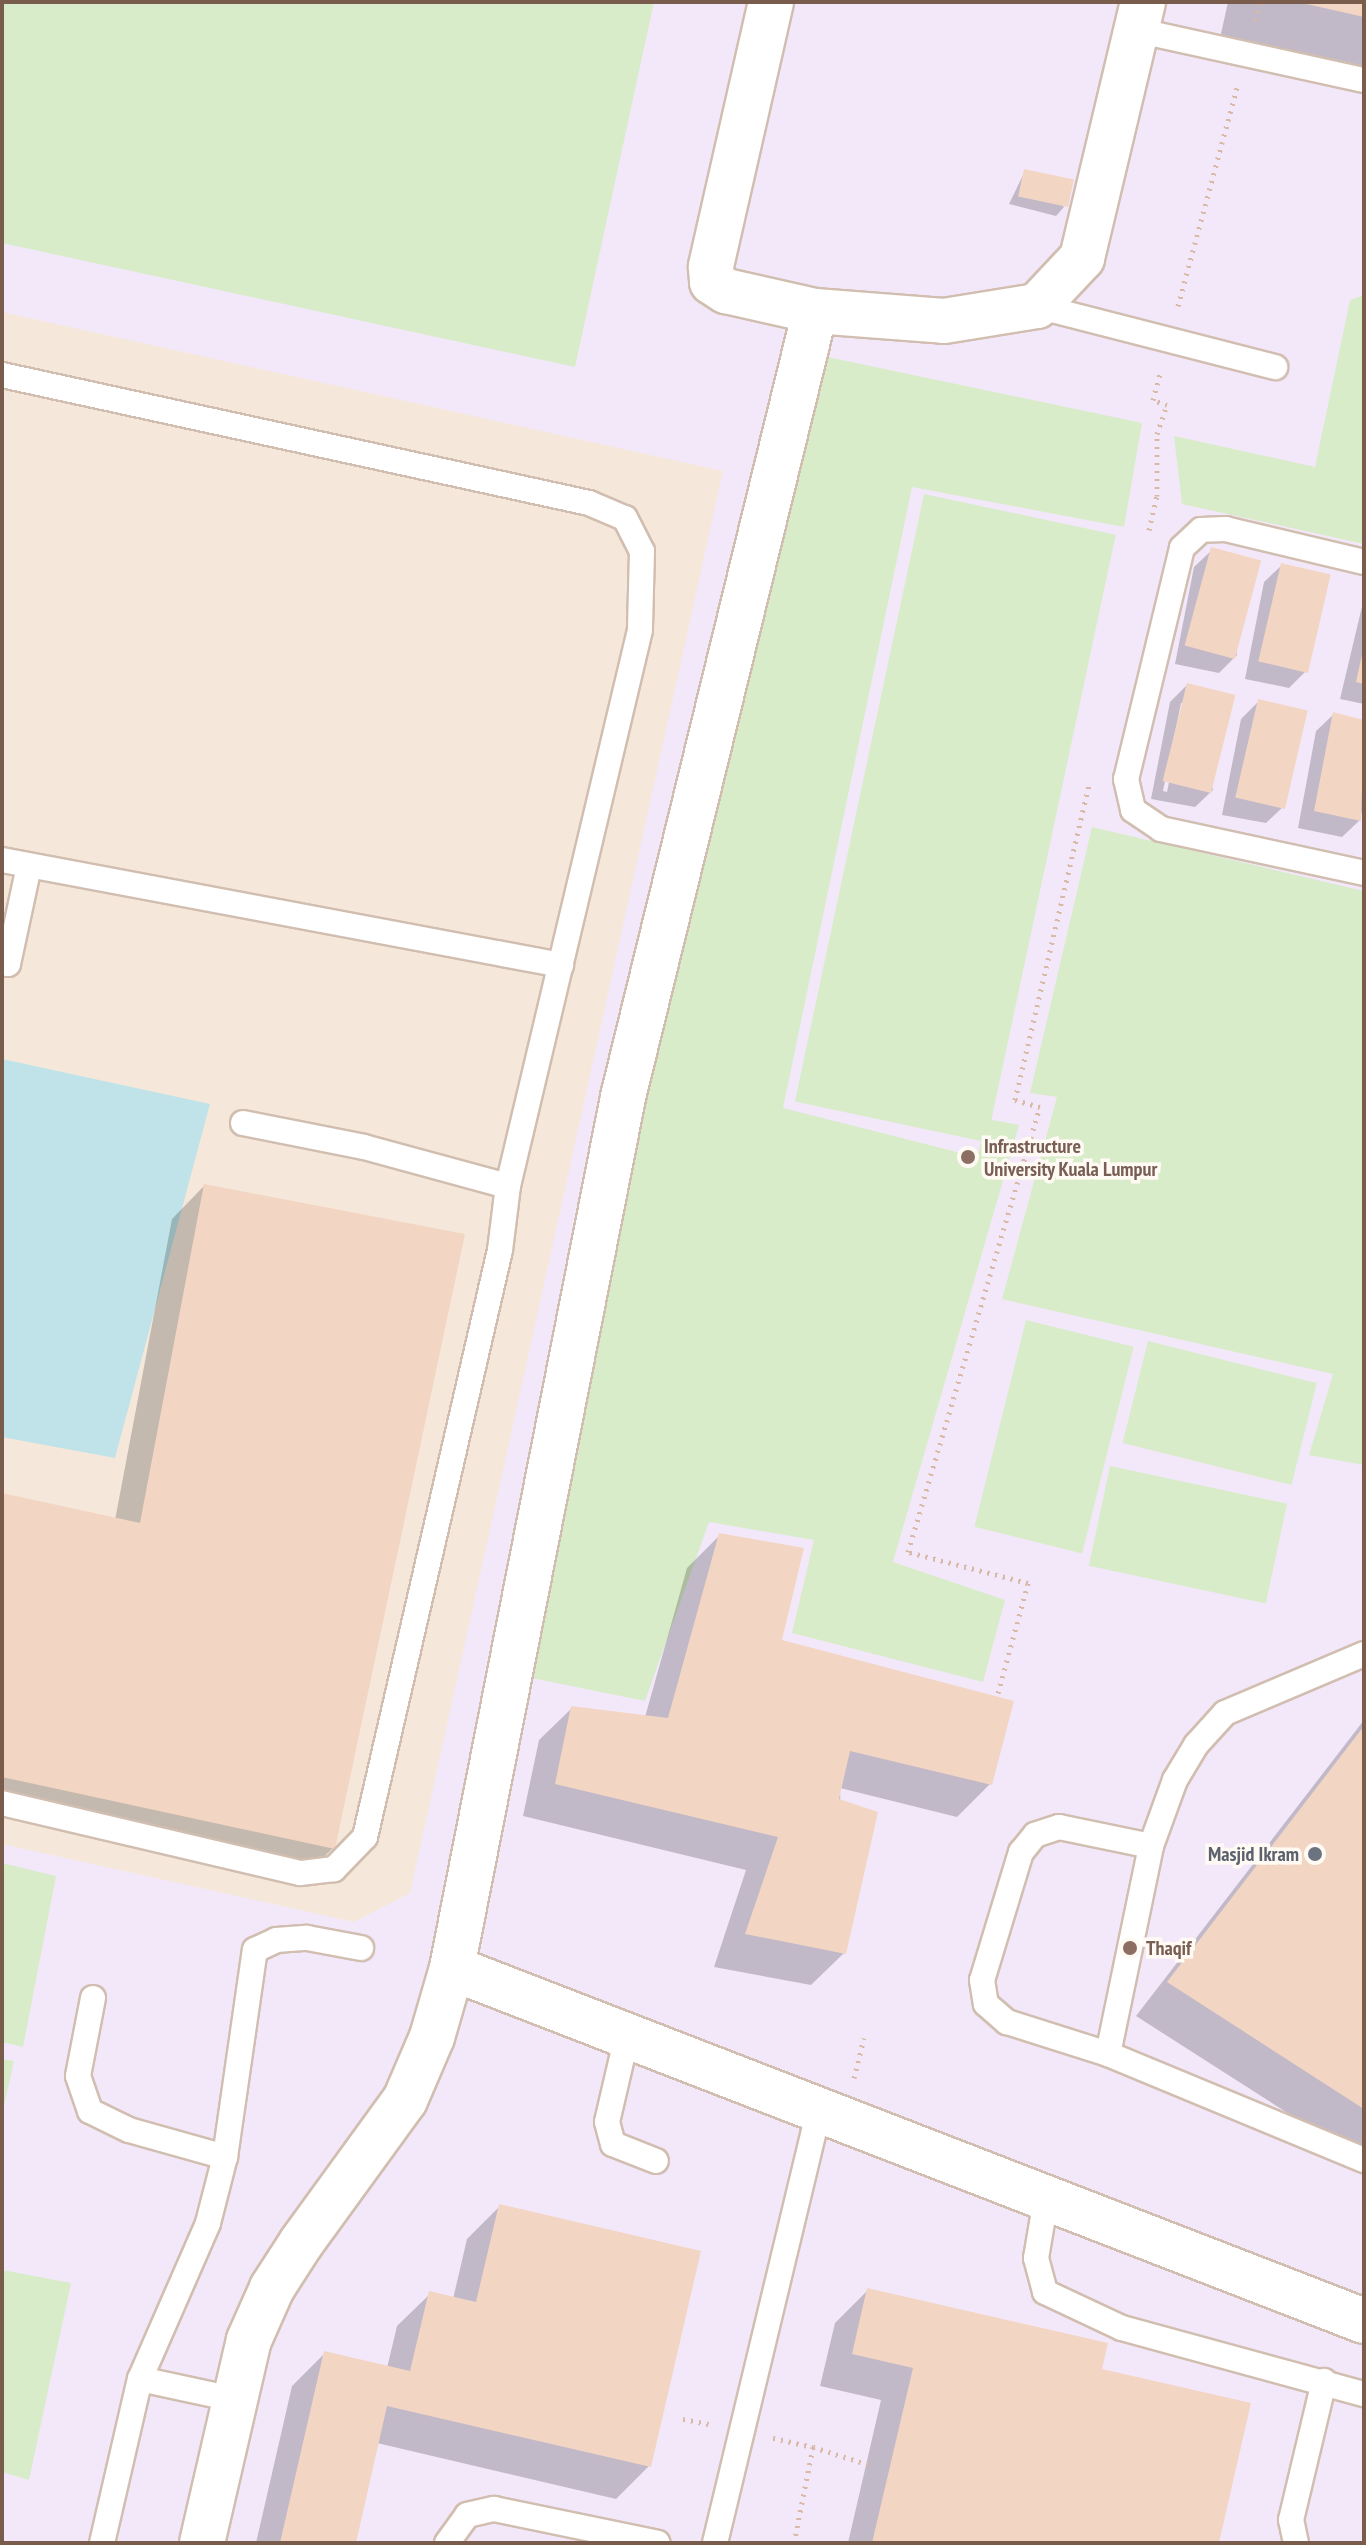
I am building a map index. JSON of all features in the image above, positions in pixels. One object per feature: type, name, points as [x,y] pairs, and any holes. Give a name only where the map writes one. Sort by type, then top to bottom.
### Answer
[{"type":"street","points":[[771,2],[711,267],[712,282],[726,291],[815,311],[944,321],[1037,306],[1082,258],[1140,16]]},
{"type":"street","points":[[202,2543],[249,2340],[272,2288],[405,2100],[432,2037],[452,1968],[626,1082],[815,311]]},
{"type":"street","points":[[452,1968],[1364,2321]]},
{"type":"lane","points":[[1140,16],[1364,80]]},
{"type":"lane","points":[[1037,306],[1275,367]]},
{"type":"lane","points":[[2,375],[589,503],[625,518],[642,551],[640,630],[508,1186],[500,1250],[365,1837],[334,1869],[300,1873],[2,1803]]},
{"type":"lane","points":[[1364,562],[1226,529],[1201,530],[1182,548],[1126,779],[1133,810],[1161,829],[1364,873]]},
{"type":"lane","points":[[2,860],[561,965]]},
{"type":"lane","points":[[2,963],[8,964],[29,866]]},
{"type":"lane","points":[[243,1123],[364,1147],[508,1186]]},
{"type":"lane","points":[[1108,2054],[1151,1846],[1175,1780],[1225,1713],[1364,1654]]},
{"type":"lane","points":[[1151,1846],[1059,1827],[1035,1835],[1021,1852],[982,1980],[986,2004],[1007,2022],[1108,2054],[1364,2160]]},
{"type":"lane","points":[[102,2543],[140,2379],[208,2223],[225,2157],[255,1950],[276,1940],[307,1938],[361,1948]]},
{"type":"lane","points":[[93,1998],[78,2076],[90,2111],[129,2130],[225,2157]]},
{"type":"lane","points":[[627,2036],[607,2122],[613,2144],[656,2161]]},
{"type":"lane","points":[[715,2543],[819,2110]]},
{"type":"lane","points":[[1046,2199],[1036,2258],[1045,2292],[1122,2328],[1364,2394]]},
{"type":"lane","points":[[140,2379],[233,2399]]},
{"type":"lane","points":[[1296,2543],[1291,2520],[1324,2381]]},
{"type":"lane","points":[[447,2543],[467,2515],[494,2509],[565,2534],[658,2543]]},
{"type":"path","points":[[1252,33],[1260,2]]},
{"type":"path","points":[[1178,308],[1239,79]]},
{"type":"path","points":[[1146,543],[1157,496],[1157,434],[1167,405],[1153,400],[1161,369]]},
{"type":"path","points":[[998,1693],[1028,1583],[908,1552],[1040,1107],[1015,1100],[1092,775]]},
{"type":"path","points":[[853,2084],[864,2038]]},
{"type":"path","points":[[813,2447],[870,2465]]},
{"type":"shaded area","name":"Infrastructure University Kuala Lumpur","points":[[2,2],[1364,2],[1364,2543],[2,2543]]},
{"type":"shaded area","name":"Infrastructure University Kuala Lumpur","points":[[2,2],[1364,2],[1364,2543],[2,2543],[2,1844],[354,1922],[410,1893],[723,471],[2,312]]},
{"type":"green space","points":[[2,2],[654,2],[575,367],[2,243]]},
{"type":"green space","points":[[1364,295],[1364,544],[1182,504],[1174,436],[1315,467],[1350,300]]},
{"type":"green space","points":[[818,355],[1142,423],[1124,527],[912,487],[783,1108],[977,1157],[987,1119],[1019,1125],[893,1562],[1005,1600],[983,1682],[792,1633],[814,1540],[709,1522],[645,1701],[522,1676],[676,930]]},
{"type":"green space","points":[[924,494],[1116,535],[987,1142],[795,1101]]},
{"type":"green space","points":[[1092,827],[1364,891],[1364,1465],[1309,1455],[1333,1374],[1002,1299],[1057,1097],[1030,1093]]},
{"type":"green space","points":[[1026,1320],[1134,1347],[1082,1554],[974,1527]]},
{"type":"green space","points":[[1148,1341],[1317,1383],[1291,1485],[1123,1443]]},
{"type":"green space","points":[[1110,1466],[1287,1504],[1266,1603],[1089,1566]]},
{"type":"green space","points":[[2,1863],[56,1876],[23,2047],[2,2042]]},
{"type":"green space","points":[[2,2059],[14,2061],[2,2115]]},
{"type":"green space","points":[[2,2270],[71,2283],[29,2480],[2,2472]]},
{"type":"water","points":[[2,1059],[210,1104],[115,1458],[2,1437]]},
{"type":"building","points":[[1302,2],[1364,2],[1364,17],[1302,3]]},
{"type":"building","points":[[1024,169],[1074,180],[1068,207],[1018,196]]},
{"type":"building","points":[[1211,547],[1261,560],[1235,659],[1185,646]]},
{"type":"building","points":[[1281,563],[1331,574],[1308,673],[1258,661]]},
{"type":"building","points":[[1364,650],[1364,684],[1356,682]]},
{"type":"building","points":[[1187,683],[1236,695],[1211,793],[1163,781]]},
{"type":"building","points":[[1258,699],[1308,710],[1285,809],[1235,797]]},
{"type":"building","points":[[1333,712],[1364,720],[1361,821],[1314,811]]},
{"type":"building","points":[[204,1184],[465,1234],[335,1849],[2,1777],[2,1493],[140,1523]]},
{"type":"building","points":[[719,1533],[804,1548],[782,1640],[1014,1701],[992,1785],[850,1751],[839,1799],[878,1812],[846,1954],[745,1934],[778,1837],[555,1784],[571,1706],[668,1718]]},
{"type":"building","name":"Masjid Ikram","points":[[1364,1726],[1364,2109],[1167,1982]]},
{"type":"building","points":[[499,2204],[701,2251],[651,2467],[387,2406],[356,2543],[280,2543],[324,2351],[410,2371],[429,2291],[476,2302]]},
{"type":"building","points":[[867,2288],[1108,2343],[1102,2369],[1251,2403],[1219,2543],[872,2543],[913,2368],[852,2354]]},
{"type":"place","name":"Infrastructure University Kuala Lumpur","points":[[968,1157]]},
{"type":"place","name":"Masjid Ikram","points":[[1315,1854]]},
{"type":"place","name":"Thaqif","points":[[1130,1948]]}]
